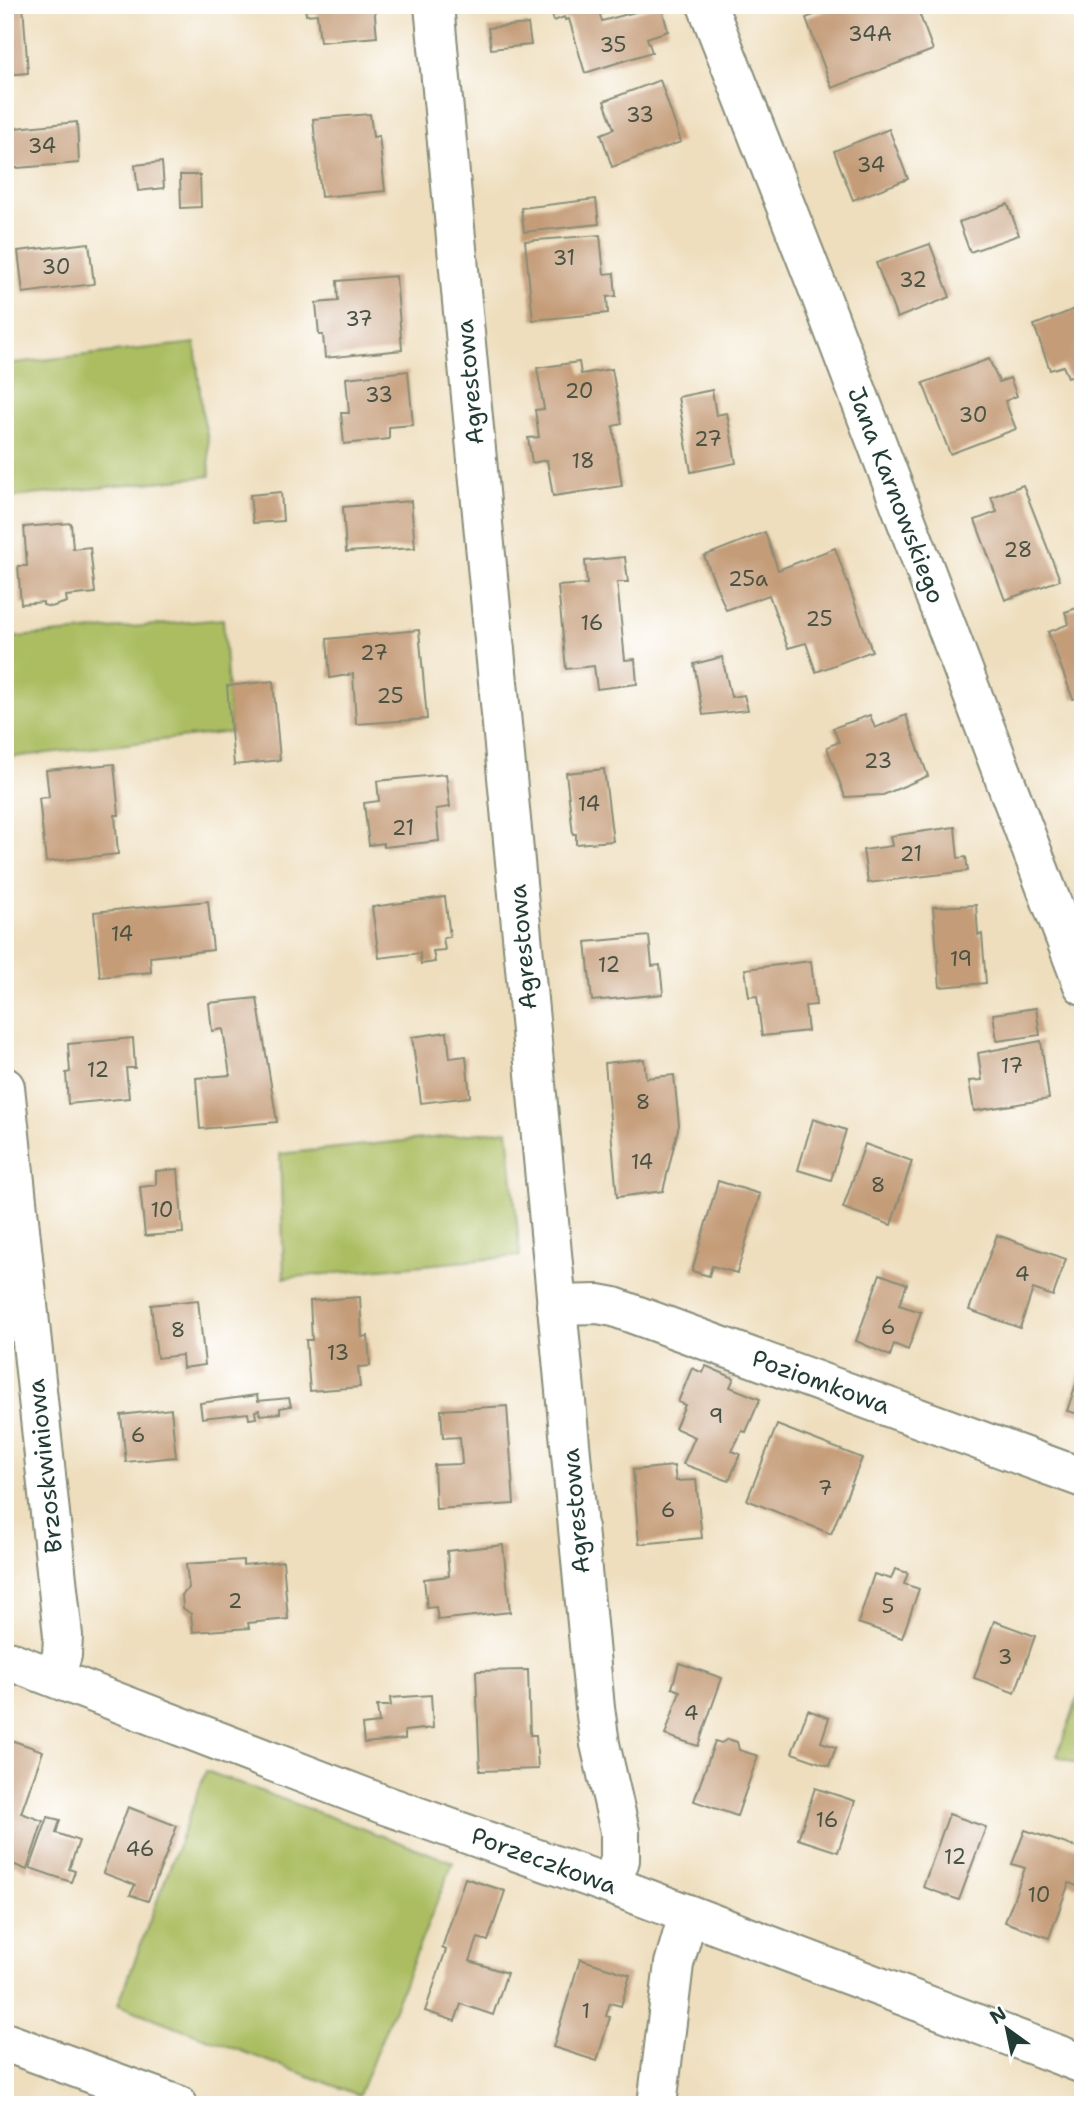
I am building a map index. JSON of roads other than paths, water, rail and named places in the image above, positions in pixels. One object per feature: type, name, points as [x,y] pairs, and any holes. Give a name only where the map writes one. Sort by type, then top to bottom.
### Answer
[{"type":"street","name":"Agrestowa","points":[[434,5],[595,1708],[600,1744],[620,1831],[620,1860],[611,1885]]},
{"type":"street","name":"Jana Karnowskiego","points":[[707,5],[1083,985]]},
{"type":"street","name":"Brzoskwiniowa","points":[[5,1087],[62,1636],[62,1656],[55,1677]]},
{"type":"street","name":"Poziomkowa","points":[[556,1305],[598,1304],[614,1307],[1083,1478]]},
{"type":"street","name":"Porzeczkowa","points":[[5,1658],[385,1805],[611,1885],[1083,2064]]},
{"type":"street","points":[[657,2105],[674,1964],[688,1915]]},
{"type":"street","points":[[5,2042],[178,2105]]}]
